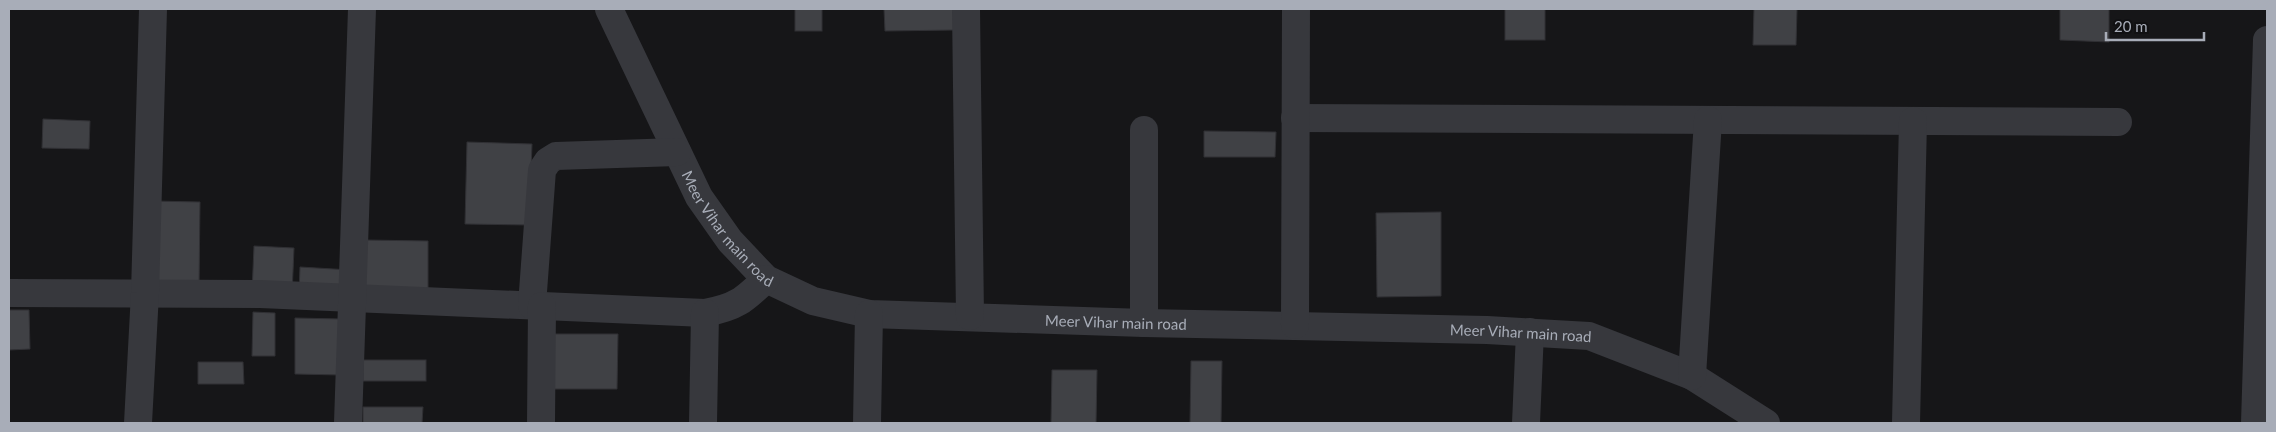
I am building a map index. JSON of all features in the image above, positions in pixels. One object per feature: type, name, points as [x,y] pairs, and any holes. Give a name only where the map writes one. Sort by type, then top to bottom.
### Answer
[{"type":"street","points":[[138,423],[145,292],[153,9]]},
{"type":"street","points":[[348,423],[362,9]]},
{"type":"street","name":"Meer Vihar main road","points":[[609,9],[699,197],[730,241],[766,279],[813,301],[869,314],[1144,323],[1530,332],[1589,336],[1692,376],[1766,423]]},
{"type":"street","points":[[966,9],[970,316]]},
{"type":"street","points":[[1294,325],[1296,9]]},
{"type":"street","points":[[2255,423],[2267,40]]},
{"type":"street","points":[[1296,118],[2118,122]]},
{"type":"street","points":[[1692,376],[1708,120]]},
{"type":"street","points":[[1906,423],[1913,121]]},
{"type":"street","points":[[1144,130],[1144,323]]},
{"type":"street","points":[[541,423],[537,306],[542,170],[548,161],[556,156],[677,152]]},
{"type":"street","points":[[9,293],[145,292],[351,298],[706,313],[742,302],[766,279]]},
{"type":"street","points":[[703,423],[706,313]]},
{"type":"street","points":[[867,423],[869,314]]},
{"type":"street","points":[[1526,423],[1530,332]]},
{"type":"building","points":[[795,9],[822,9],[822,31],[795,31]]},
{"type":"building","points":[[884,9],[954,9],[954,30],[885,31]]},
{"type":"building","points":[[1505,9],[1545,9],[1545,40],[1505,40]]},
{"type":"building","points":[[1754,9],[1797,9],[1796,45],[1753,45]]},
{"type":"building","points":[[2060,9],[2109,9],[2109,42],[2060,40]]},
{"type":"building","points":[[43,119],[90,121],[89,149],[42,148]]},
{"type":"building","points":[[1204,131],[1276,132],[1275,157],[1204,157]]},
{"type":"building","points":[[467,142],[532,144],[529,225],[465,224]]},
{"type":"building","points":[[152,201],[200,202],[199,289],[151,289]]},
{"type":"building","points":[[1441,212],[1441,296],[1377,297],[1376,213]]},
{"type":"building","points":[[365,240],[428,241],[428,297],[364,296]]},
{"type":"building","points":[[254,246],[294,248],[292,295],[252,293]]},
{"type":"building","points":[[300,267],[350,270],[348,296],[299,293]]},
{"type":"building","points":[[9,310],[29,310],[30,349],[9,350]]},
{"type":"building","points":[[253,312],[275,313],[275,356],[252,356]]},
{"type":"building","points":[[295,318],[341,319],[341,375],[295,374]]},
{"type":"building","points":[[554,334],[618,334],[617,389],[554,389]]},
{"type":"building","points":[[363,360],[426,360],[426,381],[363,381]]},
{"type":"building","points":[[1191,361],[1222,361],[1221,423],[1190,423]]},
{"type":"building","points":[[198,362],[243,362],[244,384],[198,384]]},
{"type":"building","points":[[1052,370],[1097,370],[1096,423],[1051,423]]},
{"type":"building","points":[[363,407],[423,407],[422,423],[363,423]]}]
